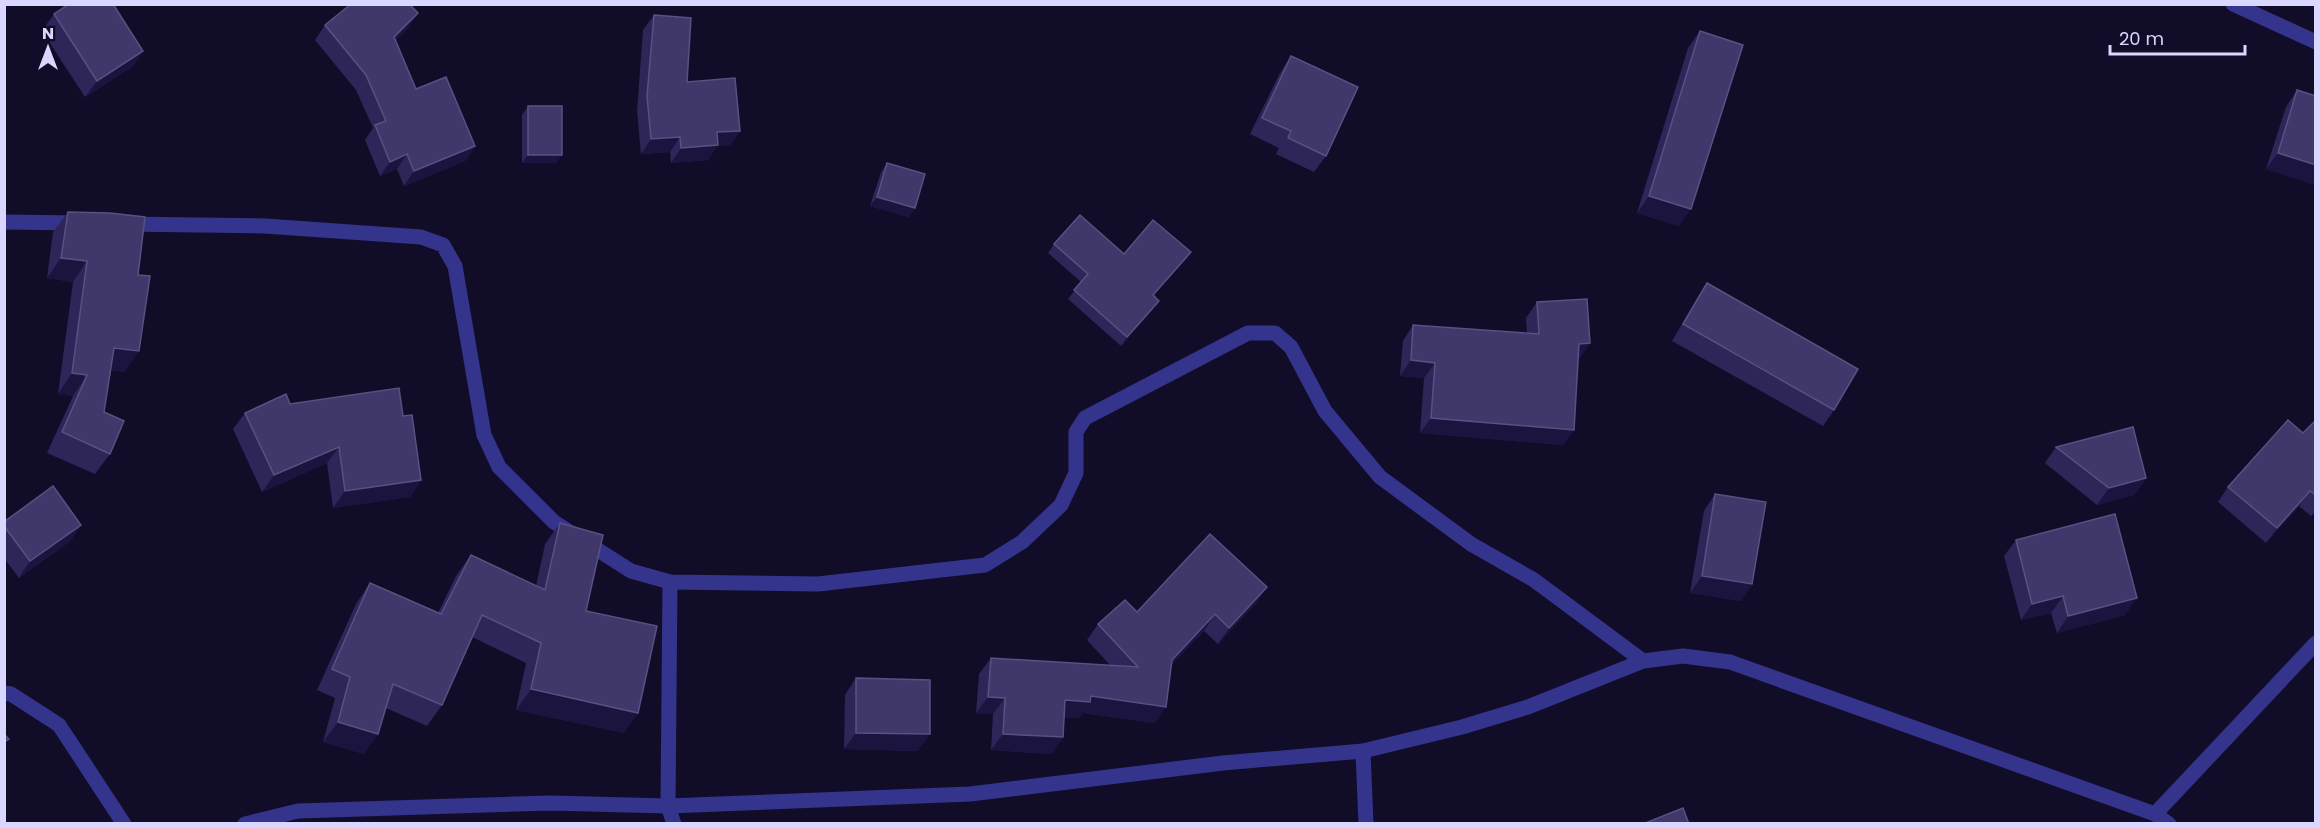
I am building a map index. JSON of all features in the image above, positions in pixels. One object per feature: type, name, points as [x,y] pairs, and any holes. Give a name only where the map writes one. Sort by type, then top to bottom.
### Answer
[{"type":"street","points":[[2234,4],[2316,42]]},
{"type":"street","points":[[4,222],[266,226],[421,237],[443,245],[455,266],[484,435],[499,467],[554,522],[631,571],[670,582],[818,584],[985,565],[1022,542],[1061,506],[1076,473],[1076,432],[1084,418],[1248,333],[1275,333],[1291,347],[1325,411],[1380,477],[1471,544],[1534,580],[1643,661]]},
{"type":"street","points":[[670,582],[668,806],[674,824]]},
{"type":"street","points":[[2154,814],[2316,643]]},
{"type":"street","points":[[244,824],[298,811],[550,803],[668,806],[970,794],[1222,763],[1363,751],[1462,727],[1528,707],[1643,661],[1683,656],[1730,662],[2154,814],[2169,824]]},
{"type":"street","points":[[4,693],[11,694],[59,725],[124,824]]},
{"type":"street","points":[[1363,751],[1366,824]]},
{"type":"building","points":[[69,4],[113,4],[143,51],[97,81],[54,14]]},
{"type":"building","points":[[351,4],[409,4],[418,13],[394,37],[416,89],[446,77],[475,146],[414,171],[407,154],[390,162],[375,125],[386,121],[366,75],[325,25]]},
{"type":"building","points":[[654,15],[691,18],[687,82],[735,78],[740,131],[717,132],[718,145],[681,148],[680,137],[651,139],[647,96]]},
{"type":"building","points":[[1700,31],[1743,45],[1691,209],[1649,196]]},
{"type":"building","points":[[1291,56],[1358,87],[1326,156],[1288,138],[1291,131],[1262,118]]},
{"type":"building","points":[[2297,90],[2316,96],[2316,165],[2278,153]]},
{"type":"building","points":[[528,106],[562,106],[562,155],[528,155]]},
{"type":"building","points":[[887,163],[925,174],[915,208],[877,197]]},
{"type":"building","points":[[68,212],[145,217],[138,275],[150,276],[139,351],[114,348],[104,412],[124,421],[110,454],[62,432],[87,375],[72,373],[87,261],[61,258]]},
{"type":"building","points":[[1080,215],[1124,254],[1153,220],[1191,252],[1153,295],[1159,301],[1127,337],[1074,290],[1088,274],[1054,244]]},
{"type":"building","points":[[1707,283],[1858,369],[1834,410],[1683,324]]},
{"type":"building","points":[[1587,299],[1590,343],[1579,344],[1574,430],[1431,418],[1435,363],[1411,360],[1413,325],[1539,334],[1537,302]]},
{"type":"building","points":[[399,388],[403,416],[412,415],[421,480],[345,491],[339,447],[274,475],[245,413],[286,394],[290,404]]},
{"type":"building","points":[[2288,420],[2303,433],[2316,420],[2316,495],[2310,491],[2277,528],[2228,487]]},
{"type":"building","points":[[2133,427],[2146,478],[2109,488],[2056,447]]},
{"type":"building","points":[[53,486],[81,525],[30,561],[4,526],[4,522]]},
{"type":"building","points":[[1715,494],[1766,502],[1752,584],[1702,576]]},
{"type":"building","points":[[2115,514],[2137,598],[2068,616],[2063,596],[2032,604],[2016,540]]},
{"type":"building","points":[[560,523],[603,535],[586,611],[657,626],[638,713],[531,689],[541,643],[482,615],[442,705],[393,684],[378,734],[338,722],[350,677],[332,669],[370,583],[441,614],[471,555],[545,590]]},
{"type":"building","points":[[1210,534],[1267,587],[1229,628],[1215,614],[1172,660],[1166,707],[1091,696],[1090,702],[1065,700],[1063,737],[1003,734],[1005,698],[988,697],[991,658],[1138,667],[1098,624],[1125,600],[1137,612]]},
{"type":"building","points":[[856,678],[930,680],[930,734],[856,733]]},
{"type":"building","points":[[1683,808],[1689,824],[1643,824]]}]
